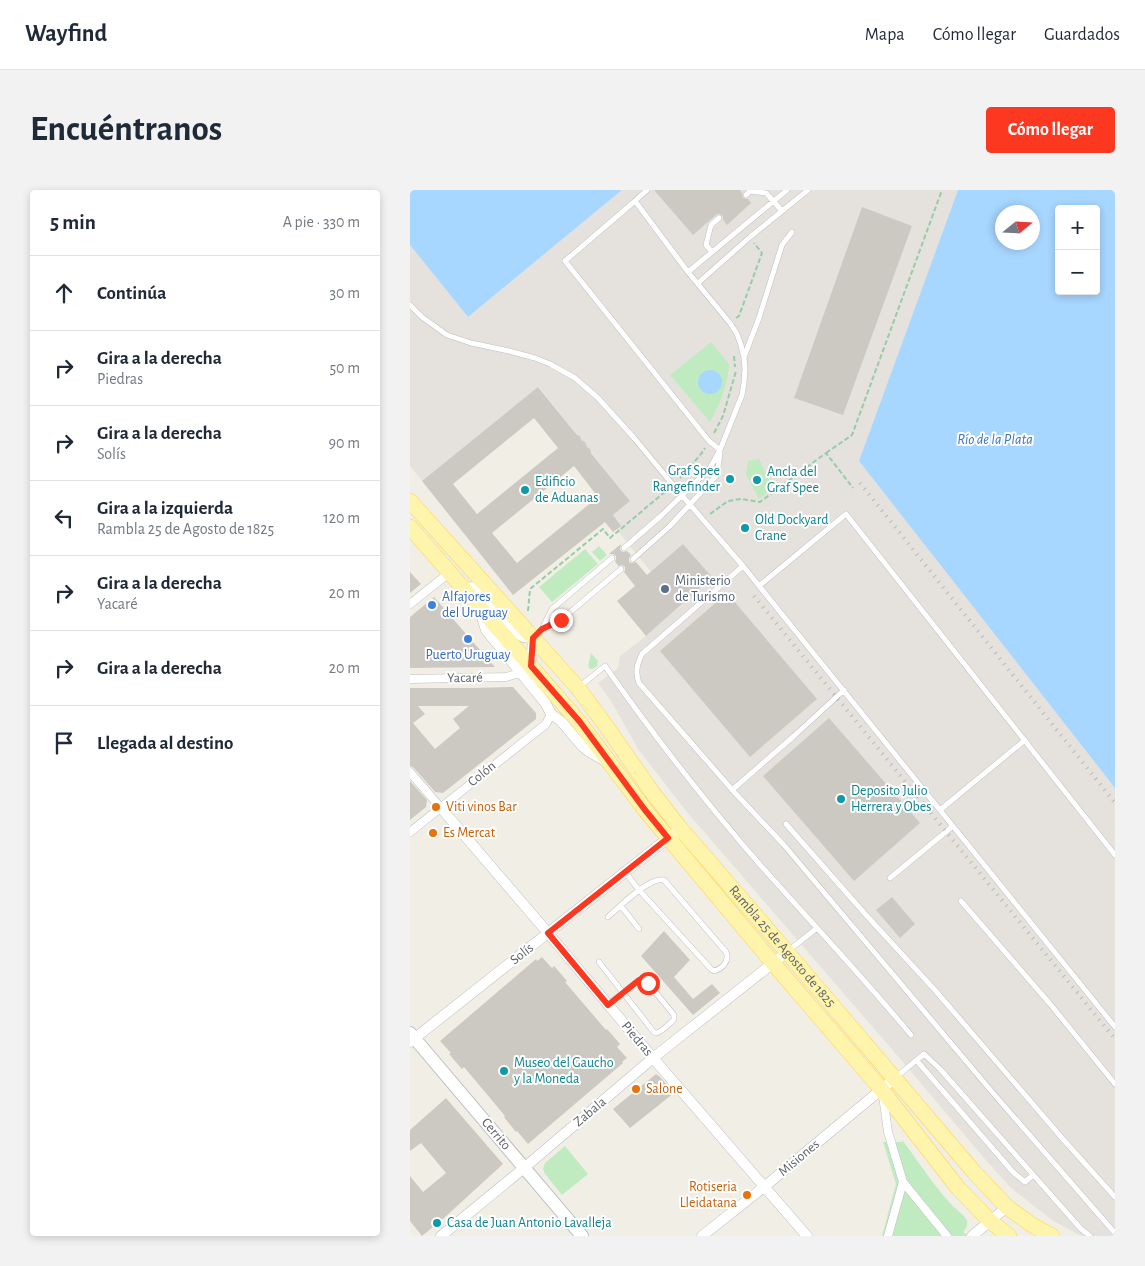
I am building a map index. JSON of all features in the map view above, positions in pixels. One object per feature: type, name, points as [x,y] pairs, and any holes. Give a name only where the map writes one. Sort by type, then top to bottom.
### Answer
[{"type":"main road","name":"Rambla 25 de Agosto de 1825","points":[[410,500],[537,633],[557,664],[578,688],[680,828],[974,1172],[1007,1206],[1032,1225],[1052,1236]]},
{"type":"main road","name":"Rambla 25 de Agosto de 1825","points":[[410,527],[479,608],[526,670],[580,722],[645,810],[882,1090],[958,1188],[990,1221],[1009,1236]]},
{"type":"street","name":"Rambla 25 de Agosto de 1825","points":[[427,547],[439,554],[514,632],[523,637],[537,633]]},
{"type":"street","points":[[410,604],[449,573]]},
{"type":"street","points":[[526,670],[537,633]]},
{"type":"street","name":"Rambla 25 de Agosto de 1825","points":[[526,670],[551,714],[561,721],[588,751],[614,767]]},
{"type":"street","name":"Yacaré","points":[[410,679],[506,677],[526,670]]},
{"type":"street","name":"Colón","points":[[410,832],[546,724],[551,714]]},
{"type":"street","name":"Piedras","points":[[410,772],[807,1236]]},
{"type":"street","name":"Solís","points":[[412,1038],[680,828]]},
{"type":"street","name":"Zabala","points":[[441,1236],[653,1058],[787,952]]},
{"type":"street","name":"Cerrito","points":[[412,1038],[582,1236]]},
{"type":"street","name":"Misiones","points":[[702,1236],[895,1078]]},
{"type":"street","points":[[882,1090],[888,1132],[902,1182],[947,1236]]},
{"type":"street","points":[[888,1236],[902,1182]]},
{"type":"street","points":[[972,1236],[1007,1206]]},
{"type":"lane","points":[[647,190],[565,261],[710,441],[720,450]]},
{"type":"lane","points":[[688,272],[787,190]]},
{"type":"lane","points":[[698,283],[750,237],[808,190]]},
{"type":"lane","points":[[746,195],[750,191],[766,194],[782,211]]},
{"type":"lane","points":[[624,548],[662,515],[710,468],[720,450],[742,395],[745,376],[744,358],[737,334],[635,201]]},
{"type":"lane","points":[[712,252],[706,245],[711,225],[719,218]]},
{"type":"lane","points":[[744,358],[782,246],[792,232]]},
{"type":"lane","points":[[410,305],[422,318],[447,335],[470,343],[535,358],[563,370],[598,398],[682,495],[693,503],[1115,1027]]},
{"type":"lane","points":[[633,559],[693,503],[717,475],[720,450]]},
{"type":"lane","points":[[759,586],[846,514],[1115,855]]},
{"type":"lane","points":[[537,633],[552,609],[612,558]]},
{"type":"lane","points":[[742,566],[642,654],[636,676],[639,683],[732,790],[784,845],[999,1100],[1115,1233]]},
{"type":"lane","points":[[537,633],[561,620],[621,569]]},
{"type":"lane","points":[[578,688],[605,666],[678,766],[761,866],[880,997],[911,1034]]},
{"type":"lane","points":[[732,790],[844,690]]},
{"type":"lane","points":[[940,810],[1024,740]]},
{"type":"lane","points":[[786,824],[934,989],[1115,1197]]},
{"type":"lane","points":[[890,878],[952,826]]},
{"type":"lane","points":[[608,917],[639,890],[656,880],[664,880],[726,952],[727,961],[718,970],[710,969],[639,890],[625,872]]},
{"type":"lane","points":[[961,901],[1115,1084]]},
{"type":"lane","points":[[621,906],[639,929]]},
{"type":"lane","points":[[787,952],[817,928]]},
{"type":"lane","points":[[599,962],[623,993],[655,1033],[658,1033],[672,1023],[674,1019],[674,1015],[644,980],[639,980],[623,993],[608,1005]]},
{"type":"lane","points":[[895,1078],[924,1054],[935,1064],[1081,1229],[1090,1236]]},
{"type":"lane","points":[[916,1061],[1013,1172],[1025,1182],[1033,1175]]},
{"type":"path","points":[[693,503],[708,516],[728,501],[742,499],[760,502],[852,435],[942,190]]},
{"type":"path","points":[[730,323],[739,316],[762,253],[750,237]]},
{"type":"path","points":[[528,612],[530,590],[603,530],[610,538],[673,485],[701,454],[723,416],[736,371],[734,354]]},
{"type":"path","points":[[826,453],[853,488]]},
{"type":"shaded area","points":[[622,190],[958,190],[859,461],[1115,788],[1115,1236],[1081,1236],[1052,1220],[1011,1188],[687,812],[638,749],[611,701],[598,683],[618,668],[620,656],[646,636],[712,577],[683,544],[651,572],[608,519],[630,501],[585,442],[581,440],[539,387],[422,481],[410,466],[410,245],[468,317]]},
{"type":"green space","points":[[711,342],[729,364],[723,394],[710,422],[670,375]]},
{"type":"green space","points":[[759,459],[773,488],[759,499],[746,474],[748,461]]},
{"type":"green space","points":[[599,546],[607,555],[600,561],[592,552]]},
{"type":"green space","points":[[585,549],[598,564],[552,602],[539,587]]},
{"type":"green space","points":[[591,653],[598,661],[598,665],[590,669],[588,666]]},
{"type":"green space","points":[[903,1141],[938,1189],[966,1219],[967,1225],[963,1232],[969,1236],[882,1236],[896,1184],[883,1142]]},
{"type":"green space","points":[[565,1146],[588,1174],[562,1195],[543,1169],[545,1163]]},
{"type":"water","points":[[410,190],[622,190],[468,317],[410,245]]},
{"type":"water","name":"Río de la Plata","points":[[958,190],[1115,190],[1115,788],[859,461]]},
{"type":"water","points":[[710,370],[715,371],[721,377],[721,387],[715,393],[710,394],[705,393],[699,387],[698,382],[699,377],[705,371]]},
{"type":"building","points":[[654,190],[740,190],[743,198],[748,199],[751,203],[727,225],[723,220],[723,216],[717,214],[693,235]]},
{"type":"building","points":[[862,207],[912,226],[843,415],[794,398]]},
{"type":"building","name":"Edificio de Aduanas","points":[[538,387],[577,435],[580,436],[581,440],[585,442],[591,453],[630,501],[613,515],[621,526],[613,532],[605,522],[513,595],[422,481]],"holes":[[[534,418],[558,448],[477,514],[453,484]],[[574,466],[598,497],[517,563],[492,533]]]},
{"type":"building","name":"Ministerio de Turismo","points":[[621,544],[620,550],[623,552],[627,551],[631,555],[629,562],[636,562],[647,575],[683,544],[712,577],[646,636],[617,601],[635,586],[624,572],[625,567],[622,565],[618,566],[615,561],[616,556],[609,554]]},
{"type":"building","points":[[410,572],[421,584],[410,593]]},
{"type":"building","points":[[727,593],[817,699],[750,757],[660,651]]},
{"type":"building","points":[[434,597],[495,667],[410,668],[410,617]]},
{"type":"building","points":[[513,687],[536,713],[536,719],[443,793],[435,792],[410,766],[410,688]],"holes":[[[418,706],[469,706],[453,719],[460,728],[435,749],[413,723],[425,714]]]},
{"type":"building","name":"Deposito Julio Herrera y Obes","points":[[829,718],[920,823],[854,881],[763,776]]},
{"type":"building","points":[[410,781],[427,800],[426,807],[410,820]]},
{"type":"building","points":[[892,897],[915,924],[900,938],[876,910]]},
{"type":"building","points":[[664,931],[690,960],[674,977],[693,999],[712,984],[720,993],[693,1015],[641,956]]},
{"type":"building","points":[[542,957],[552,968],[554,966],[567,981],[565,982],[620,1044],[617,1047],[627,1058],[528,1144],[516,1132],[464,1067],[462,1069],[449,1054],[451,1053],[440,1041],[536,959],[537,961]]},
{"type":"building","points":[[656,1074],[674,1093],[630,1128],[613,1109]]},
{"type":"building","points":[[446,1098],[503,1164],[422,1236],[410,1221],[410,1176],[423,1192],[446,1173],[421,1143],[410,1151],[410,1130]]},
{"type":"railway","points":[[860,483],[1115,803]]},
{"type":"railway","points":[[754,596],[1115,1039]]},
{"type":"place","name":"Graf Spee Rangefinder","points":[[730,479]]},
{"type":"place","name":"Ancla del Graf Spee","points":[[757,480]]},
{"type":"place","name":"Edificio de Aduanas","points":[[525,490]]},
{"type":"place","name":"Old Dockyard Crane","points":[[745,528]]},
{"type":"place","name":"Ministerio de Turismo","points":[[665,589]]},
{"type":"place","name":"Alfajores del Uruguay","points":[[432,605]]},
{"type":"place","name":"Puerto Uruguay","points":[[468,639]]},
{"type":"place","name":"Deposito Julio Herrera y Obes","points":[[841,799]]},
{"type":"place","name":"Viti vinos Bar","points":[[436,807]]},
{"type":"place","name":"Es Mercat","points":[[433,833]]},
{"type":"place","name":"Museo del Gaucho y la Moneda","points":[[504,1071]]},
{"type":"place","name":"Salone","points":[[636,1089]]},
{"type":"place","name":"Rotiseria Lleidatana","points":[[747,1195]]},
{"type":"place","name":"Casa de Juan Antonio Lavalleja","points":[[437,1223]]},
{"type":"route","points":[[561,620],[542,629],[533,638],[531,666],[580,722],[668,838],[548,933],[608,1005],[639,980],[644,980],[648,983]]}]
